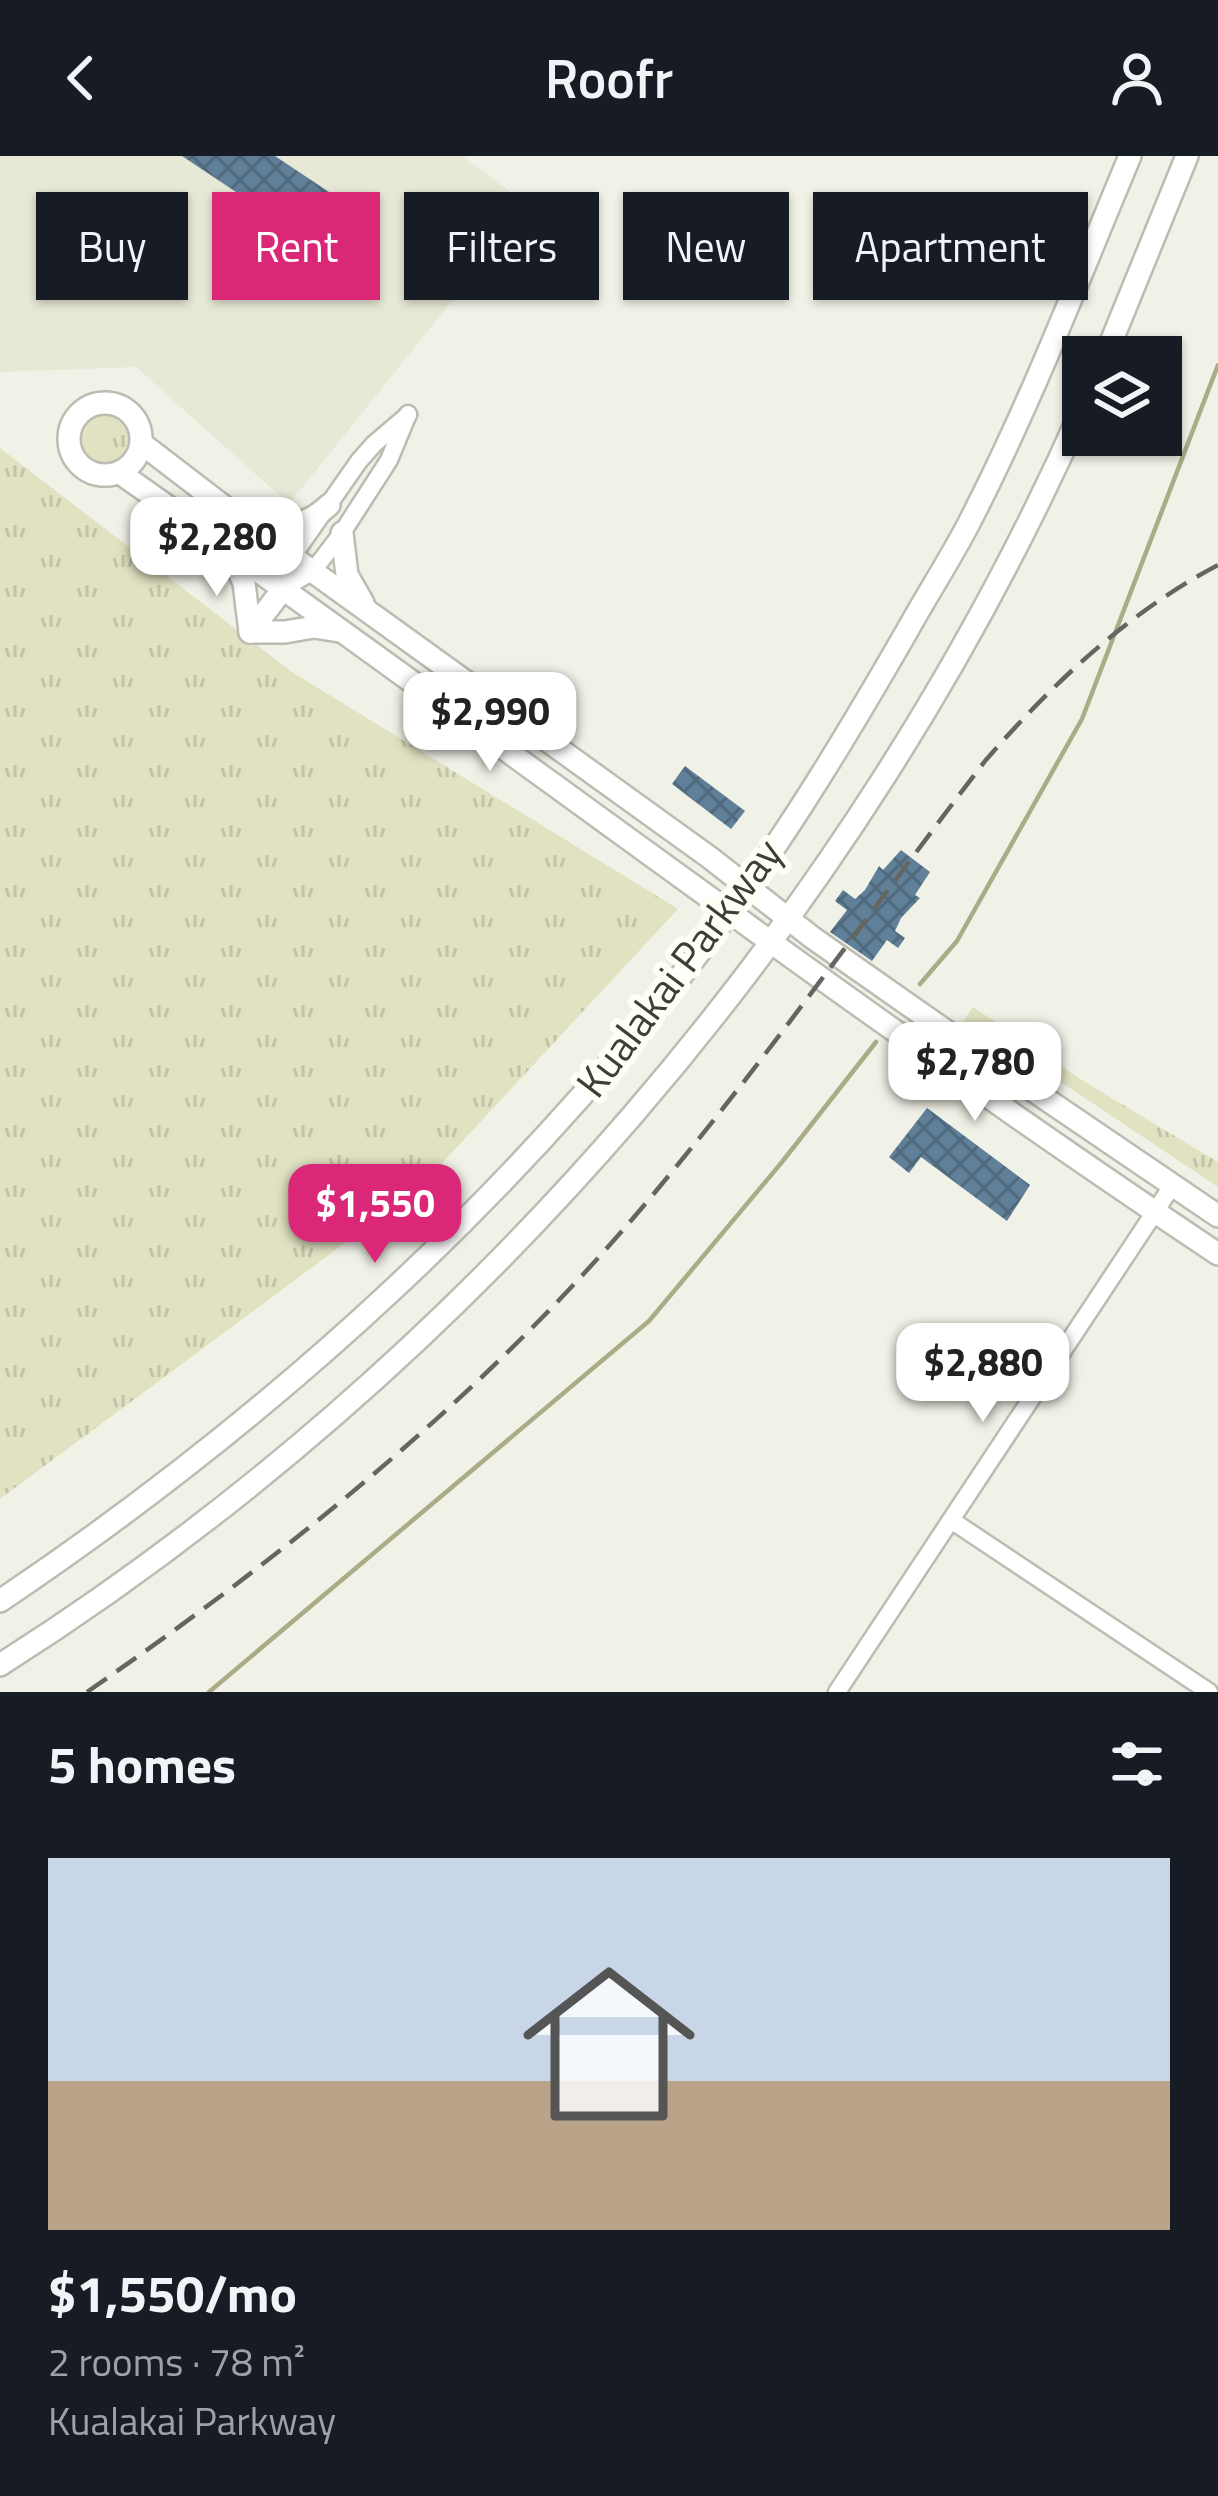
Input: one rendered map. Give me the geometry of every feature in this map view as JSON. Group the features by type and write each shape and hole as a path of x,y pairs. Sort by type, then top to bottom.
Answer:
{"main road":[{"name":"Kualakai Parkway","path":"0,1601 201,1456 325,1352 405,1278 578,1100 646,1019 747,886 859,712 967,526 1053,345 1130,156"},
{"path":"1114,336 1187,156"},
{"path":"93,405 116,405 135,419 141,443 138,455 120,473 97,475 77,463 69,441 75,419 93,405"},
{"path":"141,443 916,1012 1218,1216"},
{"name":"Kualakai Parkway","path":"4,1664 142,1567 349,1402 488,1272 636,1111 727,998 862,812 918,724 1019,541 1062,451"},
{"path":"120,473 950,1072 1218,1254"},
{"path":"244,521 291,526 309,520 328,505"},
{"path":"343,533 347,575 371,613"},
{"path":"228,549 244,583 250,632"},
{"path":"250,632 283,589"},
{"path":"250,632 314,627 344,633"}],"street":[{"path":"409,414 389,460 343,533 314,571 283,589 292,556 328,505 374,443 409,414"},
{"path":"837,1692 1172,1186"},
{"path":"951,1520 1209,1692"}],"shaded area":[{"path":"0,156 462,156 511,192 404,192 404,300 453,300 289,504 136,367 0,372"}],"green space":[{"path":"105,410 126,419 135,440 126,461 105,470 84,461 75,440 84,419"},
{"path":"0,448 292,672 678,909 419,1188 0,1499"},
{"path":"973,1007 1218,1162 1218,1187 996,1035 962,1023"}],"building":[{"path":"182,156 275,156 329,192 236,192"},
{"path":"685,766 745,811 731,829 672,784"},
{"path":"901,850 930,872 915,895 920,898 895,931 905,938 898,948 887,940 872,961 830,932 847,910 835,901 843,890 855,899 879,866 883,870"},
{"path":"927,1108 1030,1185 1007,1221 921,1157 909,1173 889,1157"}],"waterway":[{"path":"920,984 957,941 1082,719 1218,365"},
{"path":"209,1692 649,1321 876,1042"}],"railway":[{"path":"87,1692 304,1532 506,1354 676,1167 1011,732 1122,628 1218,565"}]}
